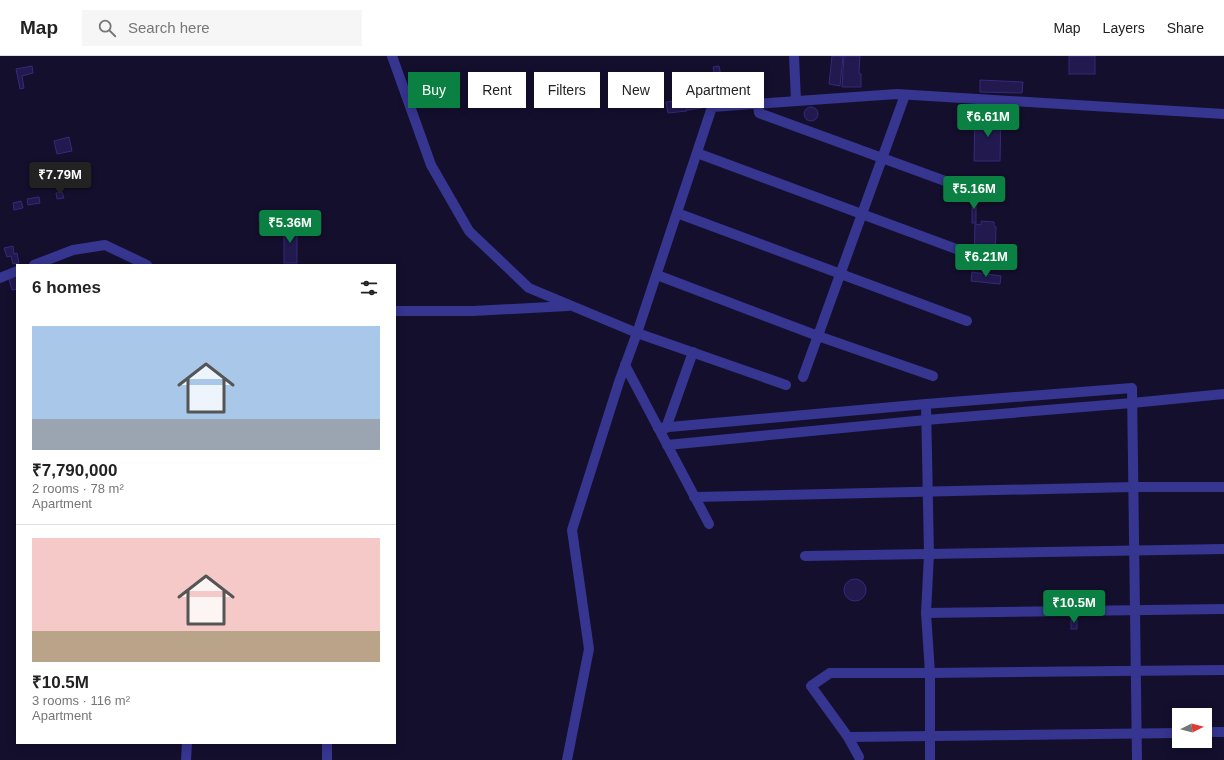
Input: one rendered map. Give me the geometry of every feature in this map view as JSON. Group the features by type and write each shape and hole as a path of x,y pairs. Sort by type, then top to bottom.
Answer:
{"street":[{"path":"392,56 431,165 469,231 529,288 638,333 786,385"},
{"path":"794,56 796,101"},
{"path":"764,104 897,94 1224,114"},
{"path":"803,377 905,95"},
{"path":"567,760 589,650 572,530 618,382 638,333 712,108"},
{"path":"758,108 759,113 967,189"},
{"path":"697,153 967,253"},
{"path":"677,213 967,321"},
{"path":"37,264 73,250 105,245 145,264"},
{"path":"0,278 16,272"},
{"path":"657,275 818,336 933,376"},
{"path":"396,311 473,311 572,306"},
{"path":"662,428 693,352"},
{"path":"625,365 662,428 667,445 709,524"},
{"path":"662,428 926,404 1132,388 1137,760"},
{"path":"667,445 926,420 1224,394"},
{"path":"926,404 929,554 926,613 930,673 930,760"},
{"path":"694,496 1133,487 1224,487"},
{"path":"805,556 1224,549"},
{"path":"926,613 1224,609"},
{"path":"859,757 848,737 811,686 830,673 1224,670"},
{"path":"1212,732 1224,732"},
{"path":"848,737 1172,733"},
{"path":"186,760 187,744"},
{"path":"327,744 327,760"}],"building":[{"path":"832,56 843,56 840,86 829,84"},
{"path":"844,56 860,56 859,73 861,74 861,87 842,87"},
{"path":"1069,56 1095,56 1095,74 1069,74"},
{"path":"32,66 33,73 22,76 24,88 20,89 16,69"},
{"path":"719,66 720,72 714,72 713,67"},
{"path":"980,80 1023,82 1022,93 980,92"},
{"path":"672,101 672,108 687,108 687,111 668,113 666,102"},
{"path":"811,107 816,109 818,114 816,119 811,121 806,119 804,114 806,109"},
{"path":"688,108 702,108 688,110"},
{"path":"975,115 1001,115 1000,161 974,161"},
{"path":"69,137 72,151 57,154 54,141"},
{"path":"62,192 64,198 57,199 56,193"},
{"path":"972,196 976,196 976,223 972,223"},
{"path":"39,197 40,203 28,205 27,199"},
{"path":"21,201 23,208 14,210 13,203"},
{"path":"259,213 267,213 267,221 259,221"},
{"path":"981,221 994,222 994,226 996,227 995,266 974,265 975,224 981,225"},
{"path":"284,225 297,225 297,263 284,263"},
{"path":"13,246 14,254 17,253 19,263 13,264 11,256 7,257 4,248"},
{"path":"972,272 1001,276 1000,284 971,281"},
{"path":"16,274 16,289 12,290 8,276"},
{"path":"855,579 863,582 866,590 863,598 855,601 847,598 844,590 847,582"},
{"path":"1071,620 1077,620 1077,629 1071,629"}]}
